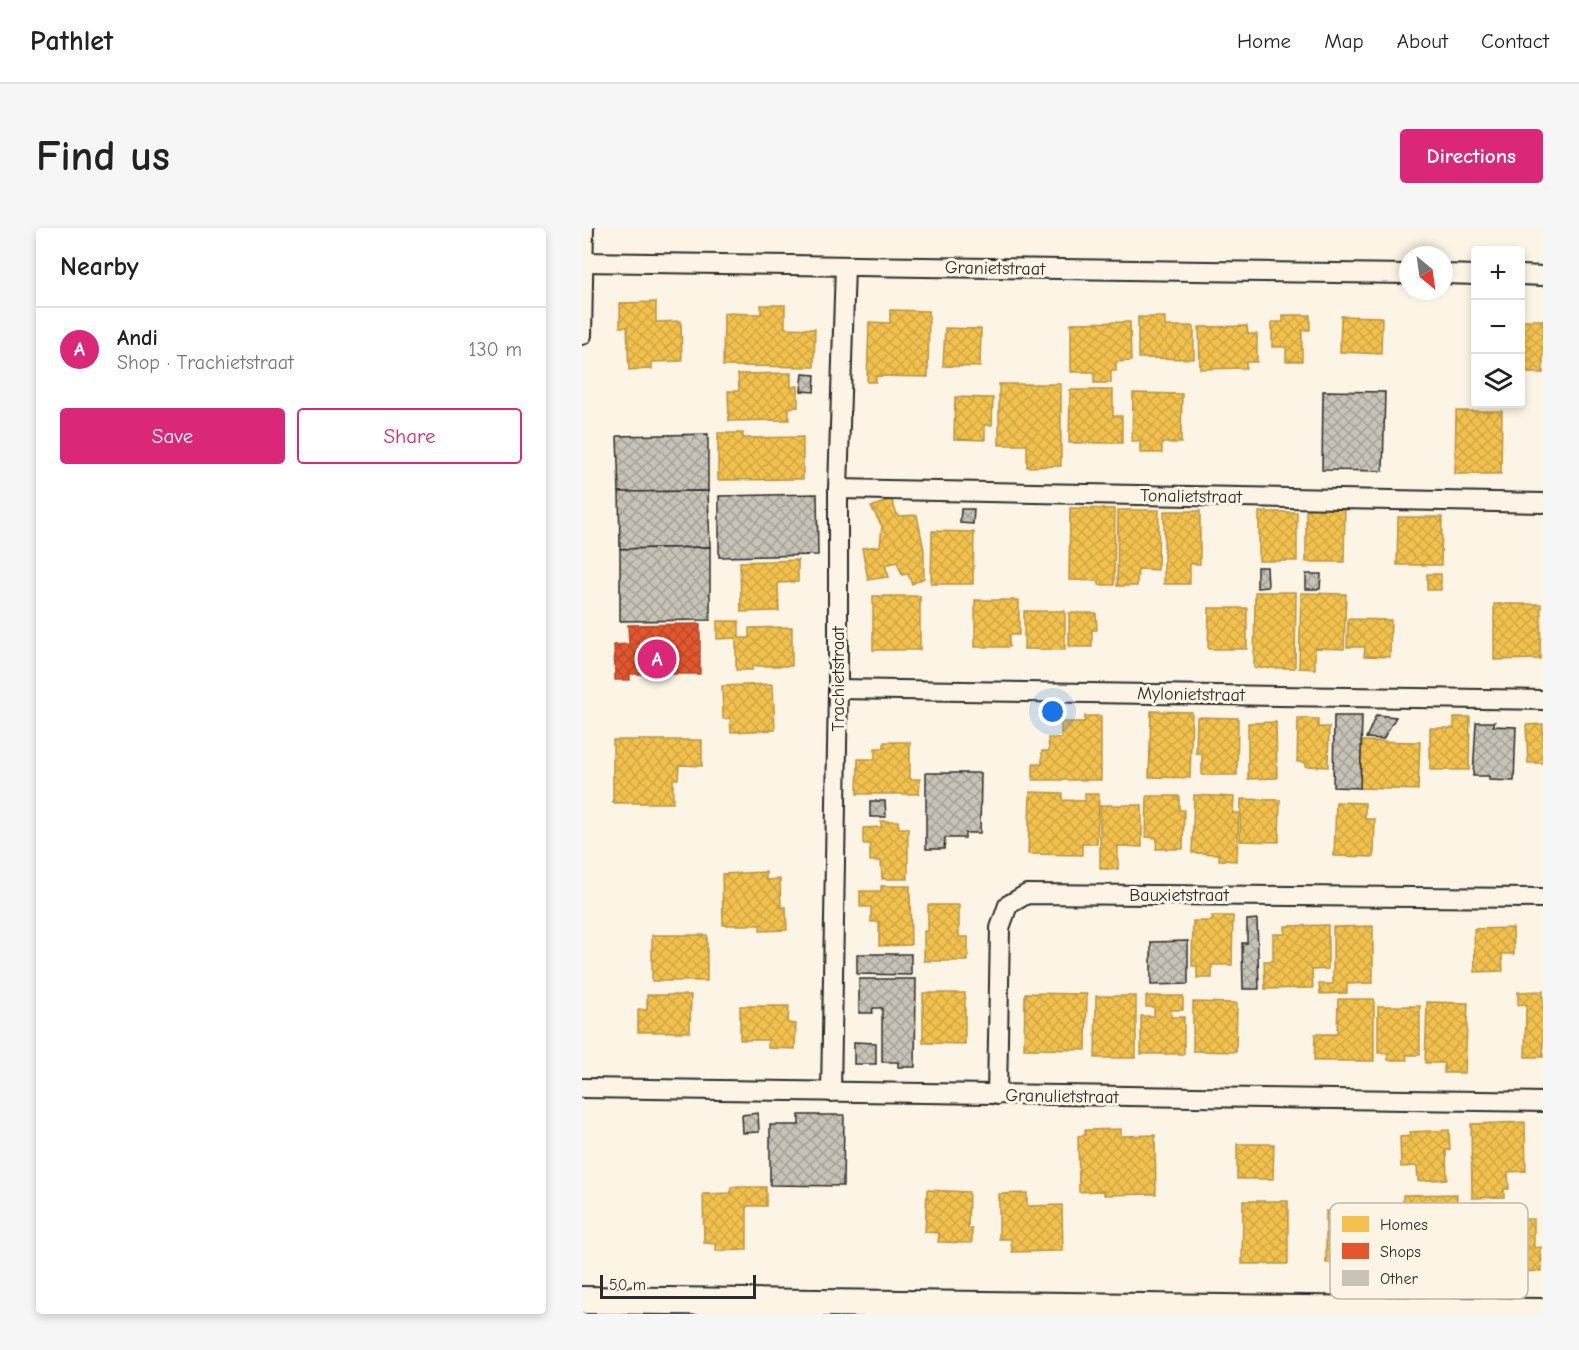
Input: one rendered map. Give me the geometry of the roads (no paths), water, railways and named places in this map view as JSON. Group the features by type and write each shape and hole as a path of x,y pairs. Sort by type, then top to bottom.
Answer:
{"street":[{"path":"582,335 584,228"},
{"name":"Granietstraat","path":"583,262 1399,274"},
{"name":"Trachietstraat","path":"831,1092 838,689 838,489 845,266"},
{"path":"1453,274 1471,275"},
{"path":"1525,275 1543,276"},
{"name":"Tonalietstraat","path":"838,489 1543,502"},
{"name":"Mylonietstraat","path":"838,689 1543,700"},
{"name":"Bauxietstraat","path":"998,1095 1000,928 1008,905 1027,894 1543,898"},
{"name":"Granulietstraat","path":"582,1088 1543,1102"},
{"path":"582,1300 1543,1312"}],"place":[{"name":"Andi","path":"657,659"}]}
